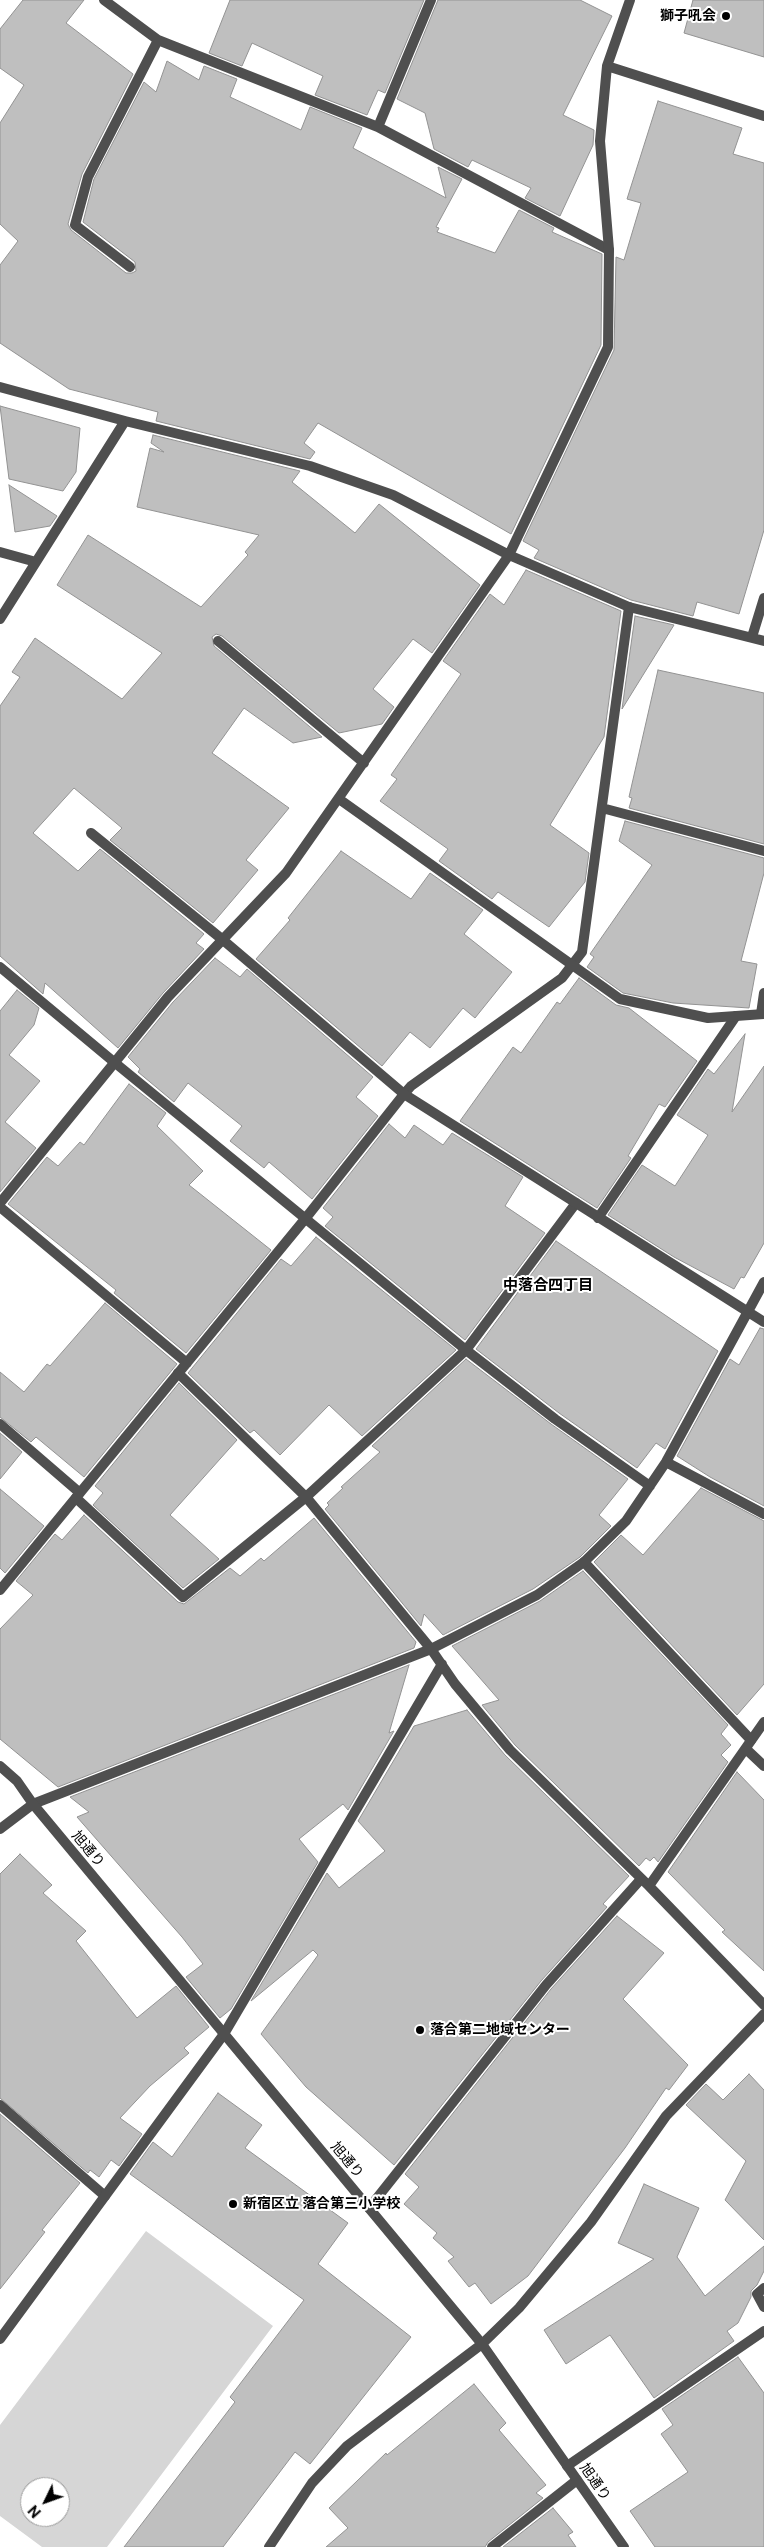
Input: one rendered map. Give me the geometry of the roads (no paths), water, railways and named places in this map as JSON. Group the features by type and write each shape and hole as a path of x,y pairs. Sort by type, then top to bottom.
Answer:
{"street":[{"path":"104,0 158,40 378,127 609,250"},
{"path":"378,127 431,0"},
{"path":"187,1363 0,1205 168,997 286,874 509,555 608,347 609,250 600,140 607,66 630,0"},
{"path":"130,267 75,225 88,177 158,40"},
{"path":"607,66 764,116"},
{"path":"0,387 125,421 310,466 393,495 509,555 629,607 764,641"},
{"path":"0,619 125,421"},
{"path":"0,552 36,562"},
{"path":"752,637 764,598"},
{"path":"0,1590 305,1220 411,1086 562,978 582,952 629,607"},
{"path":"218,641 364,763"},
{"path":"339,799 620,999 708,1018 762,1014 764,994"},
{"path":"602,808 764,851"},
{"path":"92,833 223,940 404,1094 764,1322"},
{"path":"0,967 305,1220 466,1350 555,1419 650,1486"},
{"path":"598,1218 736,1016"},
{"path":"0,1424 78,1495 183,1597 306,1497 466,1350 576,1203"},
{"path":"0,1829 33,1804 431,1649 537,1595 584,1562 626,1521 666,1462 764,1282"},
{"path":"178,1374 306,1497 431,1649 455,1684 510,1750 764,2004"},
{"path":"666,1462 764,1514"},
{"path":"584,1562 748,1744 764,1766"},
{"path":"0,2339 224,2034 442,1664"},
{"path":"369,2208 546,1985 645,1883 764,1722"},
{"name":"旭通り","path":"0,1766 17,1781 33,1804 482,2344 624,2547"},
{"path":"269,2547 312,2483 348,2446 482,2344 519,2308 591,2222 666,2116 764,2014"},
{"path":"0,2105 105,2196"},
{"path":"764,2288 757,2294 764,2307"},
{"path":"567,2466 764,2331"},
{"path":"492,2547 577,2480"}],"place":[{"name":"獅子吼会","path":"726,16"},
{"name":"落合第二地域センター","path":"420,2030"},
{"name":"新宿区立 落合第三小学校","path":"233,2204"}],"district":[{"name":"中落合四丁目","path":"548,1285"}]}
